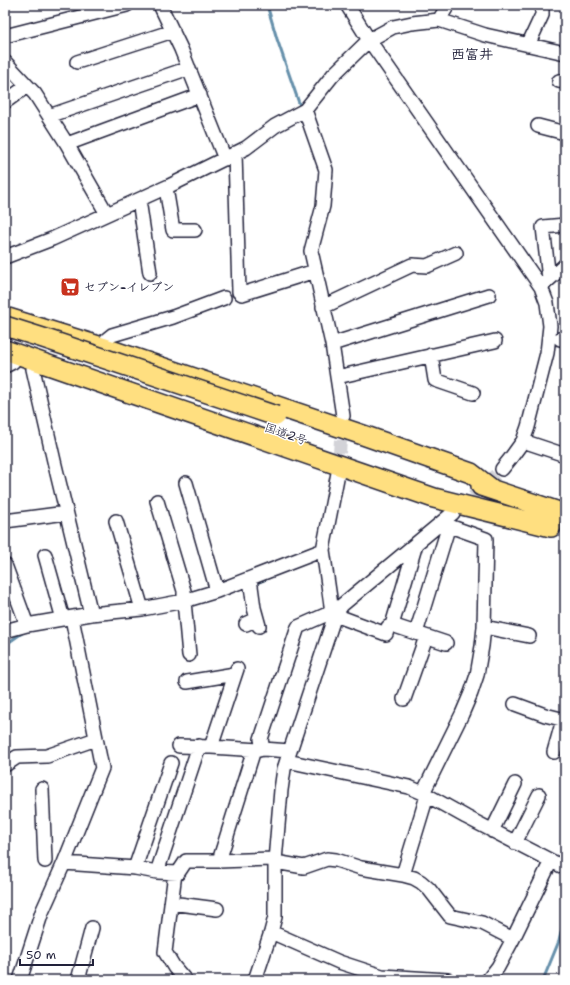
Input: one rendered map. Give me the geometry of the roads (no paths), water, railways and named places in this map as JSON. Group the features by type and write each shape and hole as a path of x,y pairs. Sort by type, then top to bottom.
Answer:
{"highway":[{"path":"5,316 363,434 464,470 471,473 493,490"},
{"name":"国道2号","path":"5,326 95,355 558,529"},
{"path":"43,363 61,334"},
{"path":"8,353 43,363 434,498 558,529"},
{"name":"国道2号","path":"8,353 114,375 493,490 565,514"}],"street":[{"path":"5,36 127,5"},
{"path":"160,5 227,154 239,292 242,294 312,272"},
{"path":"347,5 369,40 545,283"},
{"path":"439,20 448,5"},
{"path":"528,45 542,15 542,5"},
{"path":"5,257 52,239 166,188 227,154 246,148 275,126 305,110 333,75 369,40 393,27 439,20 485,35 565,53"},
{"path":"77,62 173,31"},
{"path":"5,62 35,94 67,144 107,214"},
{"path":"49,116 189,68"},
{"path":"5,102 27,86"},
{"path":"67,144 200,95"},
{"path":"305,110 326,170 323,206 311,251 312,272 323,307 332,344 343,416"},
{"path":"538,126 565,132"},
{"path":"166,188 173,230 195,230"},
{"path":"139,200 150,273"},
{"path":"502,469 522,441 528,427 547,353 550,326 545,283 543,227 565,225"},
{"path":"323,307 412,265 427,266 456,253"},
{"path":"545,283 565,266"},
{"path":"332,344 489,295"},
{"path":"102,347 107,339 112,335 172,317 224,298"},
{"path":"337,377 495,341"},
{"path":"431,356 435,380 473,393"},
{"path":"43,363 33,369 91,614"},
{"path":"522,441 565,455"},
{"path":"254,980 275,917 275,861 284,770 333,614 323,550 338,473"},
{"path":"186,483 217,591"},
{"path":"157,501 184,591 189,655"},
{"path":"5,521 66,513"},
{"path":"218,861 259,750 261,739 298,627 333,614 416,544 448,520"},
{"path":"403,875 425,794 471,693 482,646 484,627 486,539 448,520"},
{"path":"404,699 421,635 448,520"},
{"path":"116,521 142,609"},
{"path":"416,544 392,626 446,643"},
{"path":"5,631 27,625 70,621 91,614 184,605 217,591 250,583 323,550"},
{"path":"20,980 42,912 64,863 102,768 70,621 45,555"},
{"path":"5,565 27,625"},
{"path":"250,583 254,623"},
{"path":"333,614 386,634 388,627"},
{"path":"484,627 529,636"},
{"path":"157,872 205,746 236,671 187,682"},
{"path":"515,704 564,720 554,752"},
{"path":"5,765 17,757 47,756 96,739"},
{"path":"179,746 205,746 259,750 409,787 565,868"},
{"path":"135,868 171,763"},
{"path":"492,831 515,784"},
{"path":"42,789 45,861"},
{"path":"515,843 539,795"},
{"path":"64,863 135,868 157,872 178,873 186,860 218,861 271,859 281,863 304,867 327,859 336,860 361,868 414,878 429,889 450,916 482,923 513,939"},
{"path":"488,980 498,967 513,939 551,861"},
{"path":"175,873 165,952 174,967 185,980"},
{"path":"171,903 217,909"},
{"path":"78,980 92,928"},
{"path":"271,932 339,962 380,978 448,980"}],"waterway":[{"path":"267,5 300,106"},
{"path":"254,584 266,579"},
{"path":"5,645 25,631"},
{"path":"543,980 559,941 565,918"}],"tunnel":[{"path":"338,472 342,421"},
{"path":"458,509 502,469"}],"place":[{"name":"セブン-イレブン","path":"70,287"}],"district":[{"name":"西富井","path":"472,54"}]}
